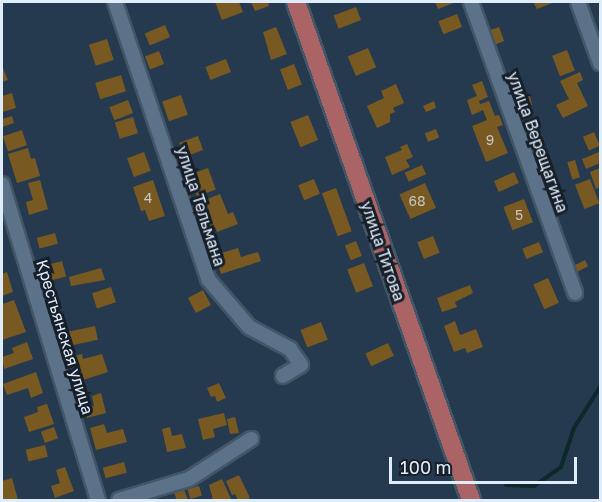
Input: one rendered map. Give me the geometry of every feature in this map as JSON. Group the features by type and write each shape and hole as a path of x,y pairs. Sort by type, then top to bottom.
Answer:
{"main road":[{"name":"улица Титова","path":"296,2 471,501"}],"street":[{"name":"улица Тельмана","path":"115,2 208,279 249,327 290,349 301,365 283,376"},
{"name":"улица Верещагина","path":"471,2 575,293"},
{"path":"578,2 600,63"},
{"name":"Крестьянская улица","path":"2,184 98,501"},
{"path":"119,501 189,479 251,438"}],"building":[{"path":"215,2 239,2 243,12 222,20"},
{"path":"251,2 268,2 269,6 255,11"},
{"path":"435,2 456,2 438,9"},
{"path":"533,2 551,2 552,3 537,9"},
{"path":"356,7 361,20 339,29 334,16"},
{"path":"457,14 462,27 443,34 438,21"},
{"path":"165,25 170,37 150,46 145,34"},
{"path":"276,27 287,54 271,60 263,32"},
{"path":"499,27 504,41 496,44 491,30"},
{"path":"107,39 114,60 96,66 89,45"},
{"path":"368,48 376,67 356,76 348,57"},
{"path":"567,50 575,71 560,76 552,56"},
{"path":"159,51 164,64 150,69 145,56"},
{"path":"226,59 231,72 210,80 205,67"},
{"path":"294,64 302,85 288,90 280,69"},
{"path":"2,66 8,80 2,82"},
{"path":"580,72 583,80 577,83 588,106 563,118 556,105 569,99 560,81"},
{"path":"121,75 126,91 100,99 95,83"},
{"path":"482,81 488,97 479,101 480,104 489,101 495,116 499,115 503,125 497,127 508,153 486,162 472,126 487,120 483,110 472,115 467,100 477,96 472,85"},
{"path":"396,84 404,103 393,108 395,112 390,114 390,122 377,128 367,106 384,98 381,91"},
{"path":"12,93 16,108 2,112 2,96"},
{"path":"181,95 188,115 169,121 162,102"},
{"path":"530,96 532,105 517,108 515,99"},
{"path":"128,100 133,113 114,120 109,107"},
{"path":"434,101 436,108 426,112 423,106"},
{"path":"308,115 318,140 300,147 290,122"},
{"path":"12,116 14,123 2,127 2,119"},
{"path":"133,117 138,133 120,139 115,123"},
{"path":"436,129 439,137 428,142 425,133"},
{"path":"22,130 27,145 8,151 3,136"},
{"path":"594,132 600,146 589,150 583,137"},
{"path":"542,134 545,143 530,148 527,139"},
{"path":"198,136 203,150 184,157 179,143"},
{"path":"407,144 413,157 406,160 410,167 392,175 385,157 402,150 400,147"},
{"path":"28,148 31,159 35,158 40,176 17,183 8,154"},
{"path":"144,152 151,171 134,177 127,158"},
{"path":"599,152 600,163 586,169 582,159"},
{"path":"575,160 580,177 572,180 567,162"},
{"path":"422,165 426,174 409,182 405,173"},
{"path":"208,168 216,190 197,196 189,175"},
{"path":"600,168 600,187 596,189 590,172"},
{"path":"514,172 519,183 499,192 494,181"},
{"path":"314,179 320,194 304,200 298,185"},
{"path":"590,179 599,203 584,209 575,185"},
{"path":"40,180 48,209 29,215 26,202 33,200 28,183"},
{"path":"153,180 165,216 149,221 145,210 141,211 133,187"},
{"path":"425,183 436,208 410,219 399,194"},
{"path":"336,188 352,231 338,236 322,193"},
{"path":"220,194 228,214 233,212 238,224 217,232 215,227 205,231 195,204"},
{"path":"524,199 533,222 512,230 503,207"},
{"path":"55,233 58,244 39,249 37,238"},
{"path":"433,236 440,253 424,259 417,242"},
{"path":"356,241 362,256 351,260 345,245"},
{"path":"539,242 543,252 526,259 522,249"},
{"path":"238,248 241,257 258,252 261,261 221,274 215,255"},
{"path":"585,260 588,266 575,273 572,267"},
{"path":"62,261 66,276 49,281 45,266"},
{"path":"364,263 373,286 356,293 347,269"},
{"path":"101,268 105,280 71,286 69,277"},
{"path":"7,272 13,292 2,296 2,274"},
{"path":"548,278 559,303 544,309 533,285"},
{"path":"470,285 473,293 455,302 457,307 442,312 437,298"},
{"path":"111,287 116,302 97,308 92,293"},
{"path":"203,290 211,305 196,313 188,298"},
{"path":"14,300 26,332 2,340 2,304"},
{"path":"455,321 460,335 476,329 483,347 467,353 465,348 454,352 444,326"},
{"path":"321,322 328,340 307,348 300,330"},
{"path":"95,326 98,340 68,346 65,332"},
{"path":"27,342 33,359 4,369 2,357 14,353 12,348"},
{"path":"388,343 394,356 371,366 365,354"},
{"path":"82,354 83,359 102,354 108,372 80,381 72,357"},
{"path":"36,372 43,393 31,398 28,388 7,395 3,384"},
{"path":"219,383 226,398 217,402 215,396 211,397 207,388"},
{"path":"101,393 106,413 87,418 85,408 94,406 92,396"},
{"path":"47,404 54,424 29,432 24,417 38,412 37,407"},
{"path":"224,413 227,425 213,429 215,437 203,440 198,419"},
{"path":"235,417 239,433 230,434 227,419"},
{"path":"104,424 107,433 123,429 127,442 96,450 90,428"},
{"path":"54,427 58,438 45,443 41,432"},
{"path":"170,427 172,436 182,434 186,448 167,452 162,429"},
{"path":"45,445 48,457 28,461 26,450"},
{"path":"124,462 127,473 106,478 103,468"},
{"path":"65,467 74,491 55,498 51,486 60,483 56,470"},
{"path":"239,475 250,498 245,500 238,500 235,494 232,495 226,481"},
{"path":"12,478 18,500 2,500 2,481"},
{"path":"222,479 231,499 213,500 209,485"},
{"path":"199,486 202,496 190,499 188,490"},
{"path":"183,487 188,500 177,500 173,491"}],"waterway":[{"path":"506,485 534,486 561,467 574,428 600,387"}]}
